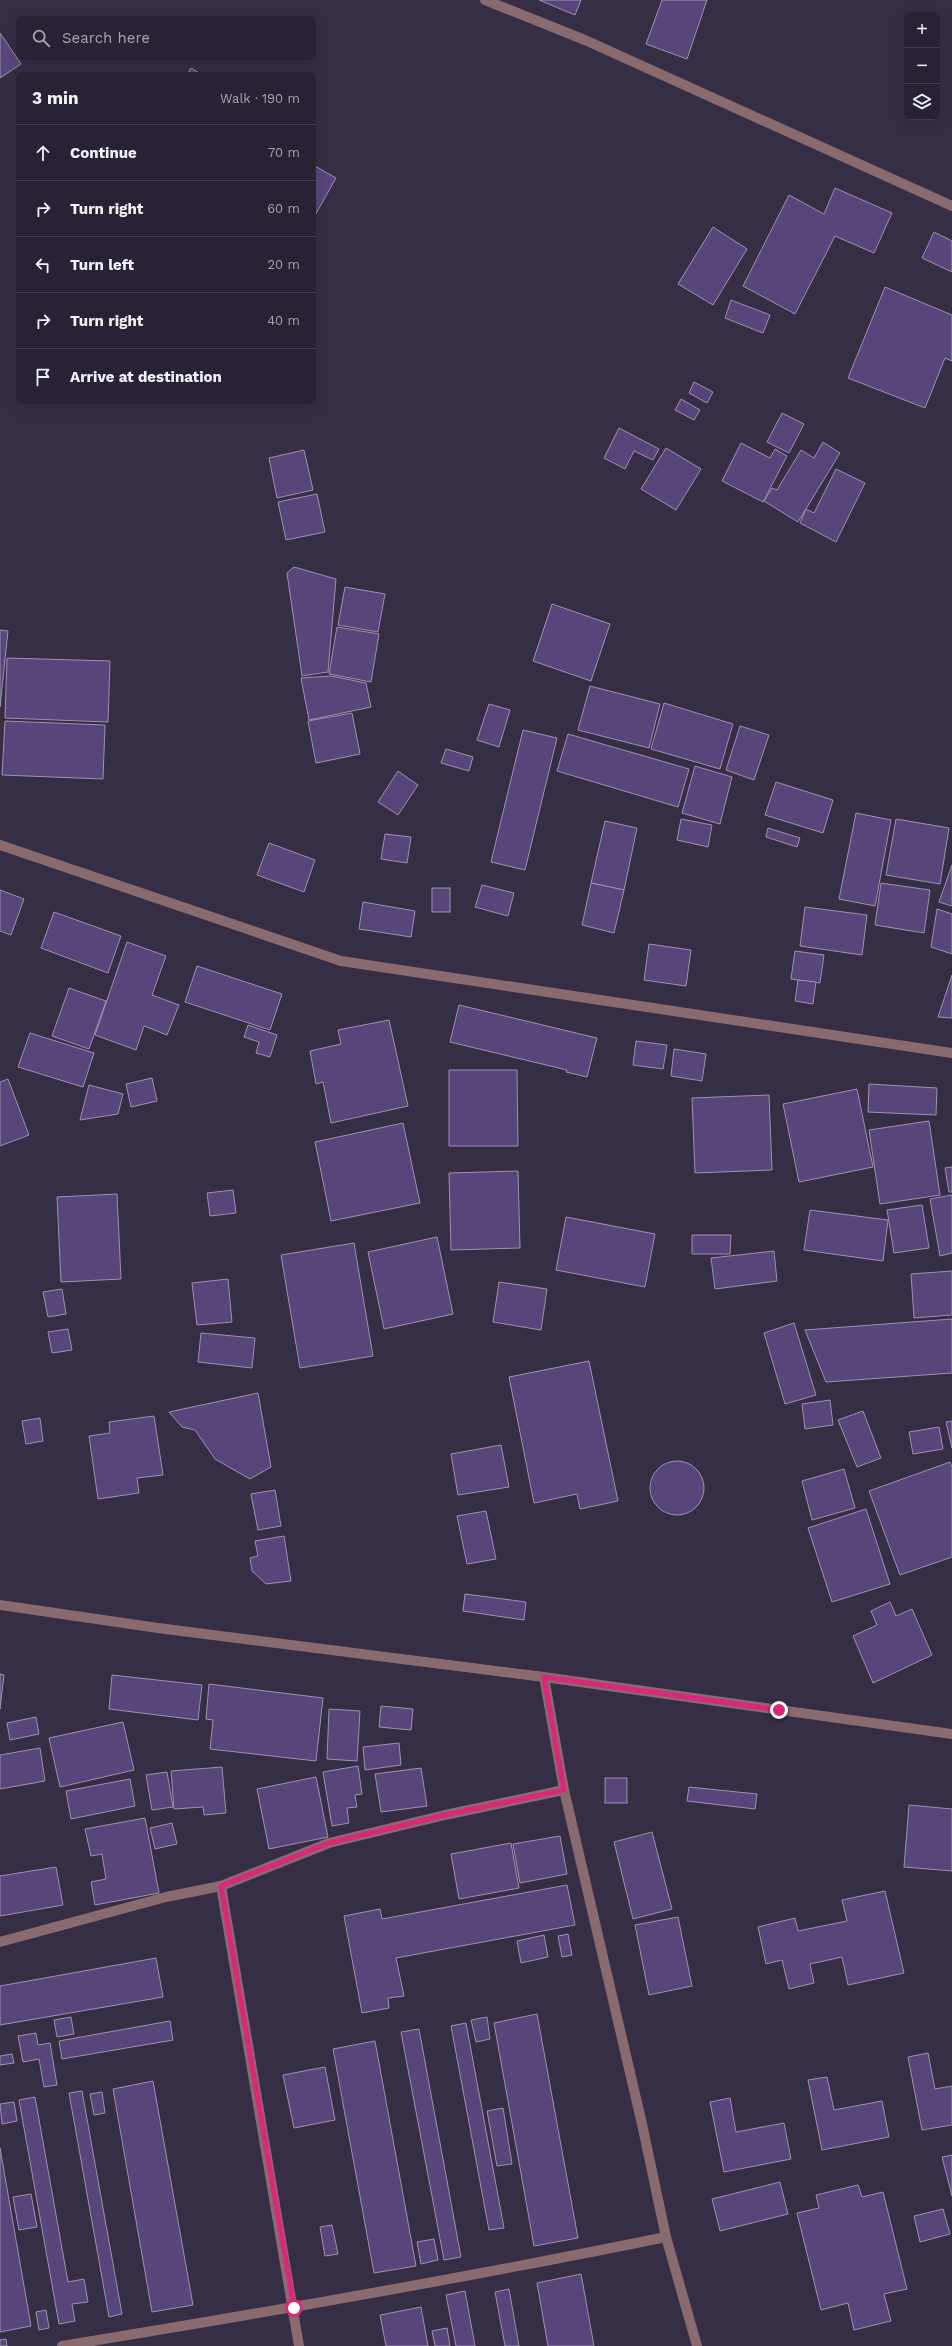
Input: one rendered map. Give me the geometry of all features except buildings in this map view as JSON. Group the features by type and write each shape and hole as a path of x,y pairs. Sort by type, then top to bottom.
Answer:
{"street":[{"path":"485,0 585,40 952,206"},
{"path":"0,845 340,961 952,1053"},
{"path":"0,1605 158,1628 544,1677 952,1734"},
{"path":"544,1677 564,1790 639,2109 666,2237 697,2346"},
{"path":"0,1942 166,1897 221,1886 329,1843 445,1815 564,1790"},
{"path":"221,1886 300,2346"},
{"path":"62,2346 294,2308 479,2275 666,2237"}],"route":[{"path":"294,2308 221,1886 329,1843 445,1815 564,1790 544,1677 779,1710"}]}
